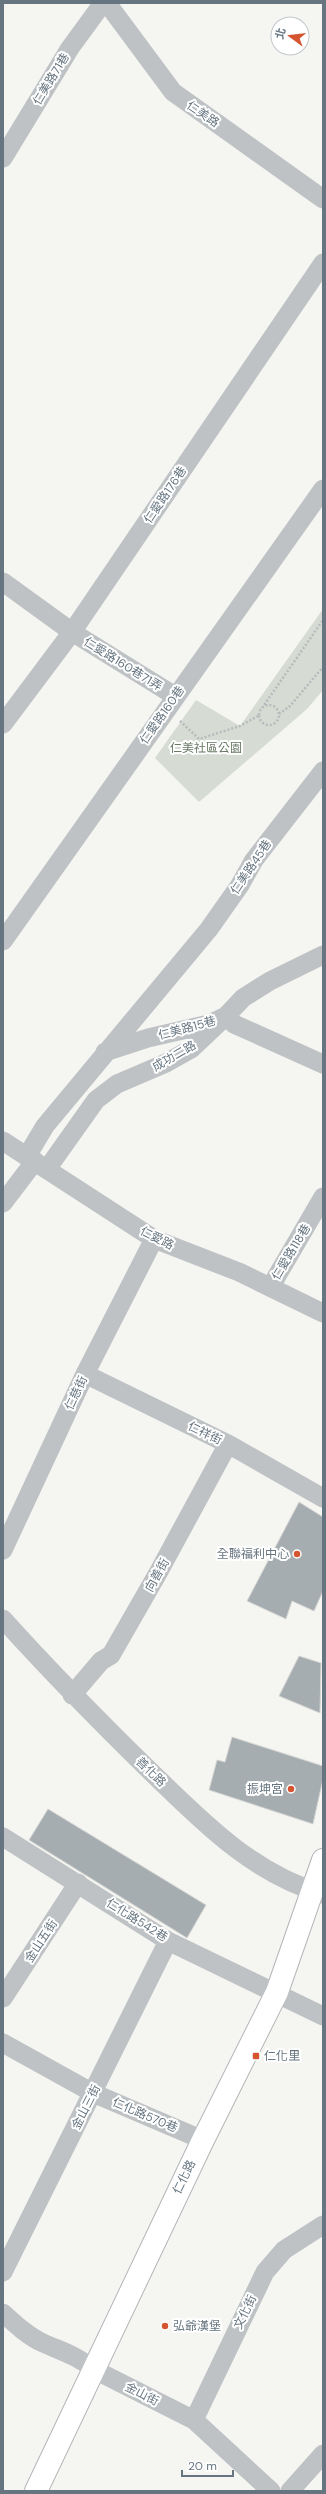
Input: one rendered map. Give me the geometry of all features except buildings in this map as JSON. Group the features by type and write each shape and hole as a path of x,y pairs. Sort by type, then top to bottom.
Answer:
{"main road":[{"name":"仁化路","path":"36,2491 203,2140 277,1992 318,1892 323,1860"}],"street":[{"name":"仁美路71巷","path":"3,158 70,48 103,3"},
{"name":"仁美路","path":"107,3 174,92 323,199"},
{"name":"仁愛路176巷","path":"3,724 72,632 323,263"},
{"name":"仁愛路160巷","path":"3,941 323,489"},
{"name":"仁愛路160巷71弄","path":"3,582 171,702"},
{"name":"仁美路45巷","path":"178,963 209,929 240,885 254,860 323,771"},
{"name":"仁美路15巷","path":"105,1052 148,1038 209,1024 226,1016 243,998 270,981 323,955"},
{"name":"成功二路","path":"36,1162 45,1126 178,963"},
{"name":"成功二路","path":"3,1202 36,1162 96,1100 117,1084 166,1063 191,1049 226,1016"},
{"path":"226,1016 234,1024 323,1064"},
{"name":"仁愛路","path":"3,1141 154,1239 271,1286 323,1313"},
{"name":"仁愛路118巷","path":"271,1286 323,1197"},
{"name":"仁慈街","path":"3,1550 84,1374 154,1239"},
{"name":"仁祥街","path":"84,1374 228,1444 323,1498"},
{"name":"向善街","path":"72,1695 101,1661 111,1655 158,1573 228,1444"},
{"name":"善化路","path":"3,1618 72,1695 230,1846 267,1871 318,1892"},
{"name":"仁化路542巷","path":"3,1837 168,1941 277,1992"},
{"name":"金山五街","path":"3,1998 78,1883"},
{"name":"金山三街","path":"3,2272 168,1941"},
{"path":"277,1992 323,2016"},
{"name":"仁化路570巷","path":"3,2043 93,2093 203,2140"},
{"name":"文化街","path":"194,2420 265,2272 284,2250 323,2225"},
{"name":"金山街","path":"3,2313 19,2328 42,2342 81,2359 93,2369 194,2420 271,2491"},
{"path":"290,2491 323,2454"}],"path":[{"path":"171,702 199,739 240,726 258,716 323,620"},
{"path":"258,716 262,723 268,725 276,723 279,714 290,706 323,667"},
{"path":"262,708 272,705 279,714"}],"green space":[{"name":"仁美社區公園","path":"323,609 323,690 307,709 199,802 155,758 196,700 240,726"}],"place":[{"name":"全聯福利中心","path":"297,1554"},
{"name":"振坤宮","path":"291,1789"},
{"name":"仁化里","path":"256,2056"},
{"name":"弘爺漢堡","path":"165,2326"}]}
